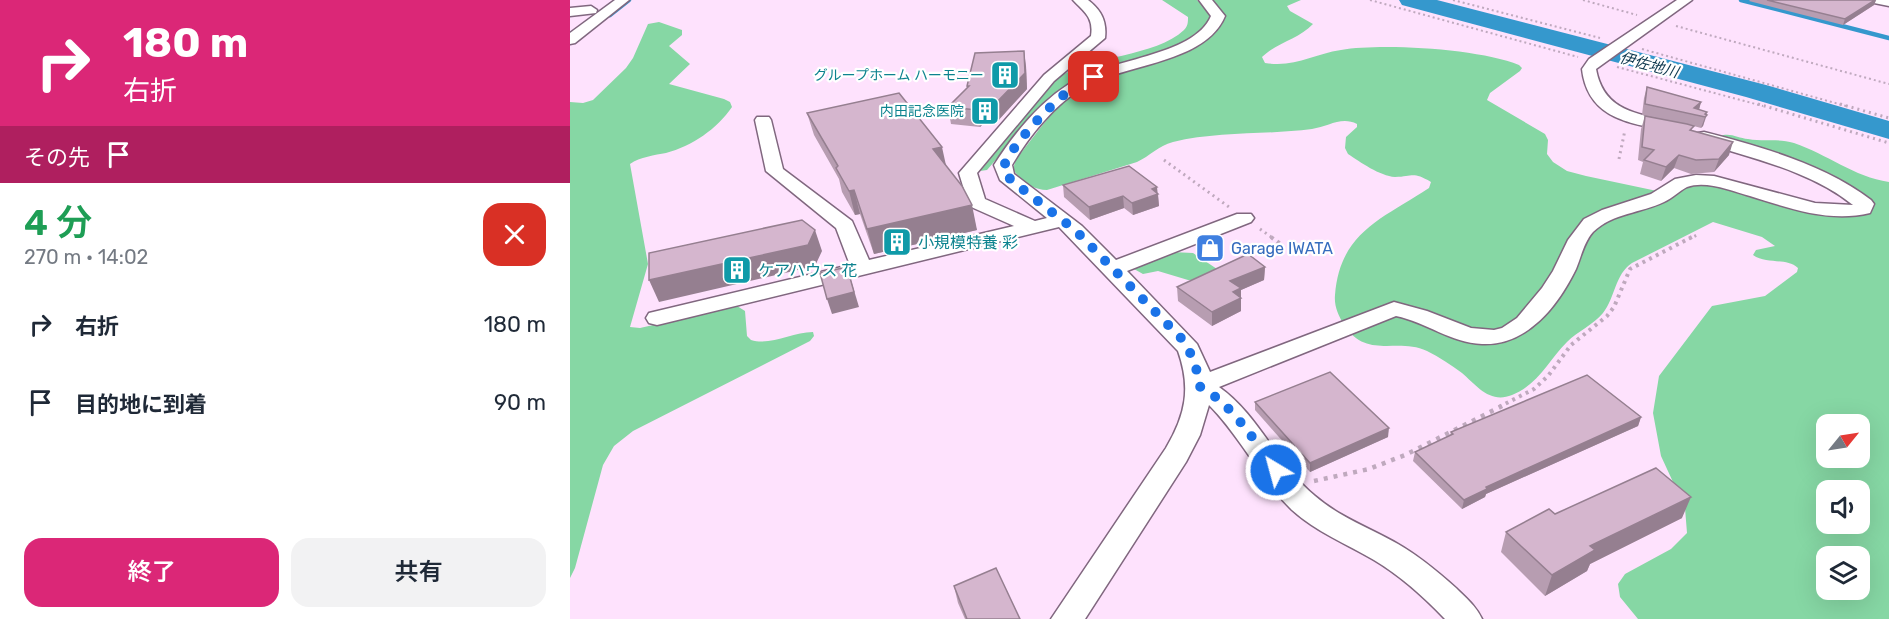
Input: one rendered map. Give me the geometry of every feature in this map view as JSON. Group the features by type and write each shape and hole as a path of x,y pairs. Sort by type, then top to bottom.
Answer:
{"street":[{"path":"570,2 578,14 606,0"},
{"path":"570,40 623,0"},
{"path":"1035,228 976,202 968,173 1049,78 1098,38 1096,15 1079,0"},
{"path":"1067,619 1176,455 1194,415 1199,386 1195,361 1181,338 1063,220 1006,176 1003,171 1006,159 1051,106 1074,87 1111,70 1174,51 1207,33 1216,24 1218,16 1204,0"},
{"path":"1199,386 1394,309 1406,310 1458,333 1492,337 1507,334 1518,328 1556,284 1565,270 1578,238 1586,228 1610,214 1661,196 1686,182 1715,182 1830,211 1863,209 1864,204 1849,192 1800,170 1672,127 1629,118 1609,108 1595,92 1589,76 1589,69 1594,61 1686,0"},
{"path":"1878,0 1889,2"},
{"path":"763,120 775,171 845,225 862,269"},
{"path":"1112,269 1244,218"},
{"path":"657,318 1063,220"},
{"path":"1199,386 1230,408 1303,502 1324,517 1396,559 1422,578 1466,619"}],"path":[{"path":"1370,0 1725,95 1889,143"},
{"path":"1453,0 1621,43 1889,118"},
{"path":"1583,0 1889,84"},
{"path":"1619,159 1622,137 1629,118"},
{"path":"1164,160 1282,245"},
{"path":"1293,491 1310,482 1369,469 1405,455 1534,388 1548,376 1571,345 1607,316 1614,307 1630,269 1699,234"}],"green space":[{"path":"1162,0 1197,0 1210,13 1209,24 1179,45 1100,70 1043,105 987,170 980,171 1015,124 1056,79 1086,65 1157,46 1184,30 1188,17"},
{"path":"1212,0 1301,0 1287,6 1290,11 1313,24 1301,34 1268,52 1262,57 1265,63 1286,64 1341,50 1406,47 1456,51 1502,59 1519,65 1522,68 1520,71 1490,93 1487,100 1545,134 1548,140 1547,154 1553,162 1567,171 1586,176 1657,191 1706,183 1816,211 1871,205 1720,136 1727,135 1794,143 1864,175 1889,182 1889,619 1638,619 1620,597 1618,584 1625,574 1671,549 1687,533 1685,508 1661,456 1653,413 1659,376 1712,306 1765,296 1797,272 1798,268 1788,263 1764,260 1753,255 1756,250 1775,246 1762,237 1713,222 1632,263 1622,273 1607,307 1599,317 1567,342 1529,385 1512,395 1497,397 1484,392 1462,373 1427,351 1416,347 1372,345 1362,342 1353,336 1340,318 1335,299 1345,256 1366,229 1429,188 1431,182 1416,176 1395,177 1383,174 1348,154 1345,148 1346,137 1357,127 1357,124 1345,121 1312,129 1207,136 1173,142 1137,162 1047,190 1032,187 1023,181 1013,169 1016,159 1046,120 1081,89 1113,73 1199,44 1219,29 1225,16"},
{"path":"659,22 682,30 682,35 669,46 690,64 669,84 724,99 730,102 732,107 719,122 694,141 676,150 643,158 630,164 648,264 630,327 640,328 737,306 745,311 747,336 751,340 774,340 813,332 814,336 810,341 633,431 614,446 603,465 575,568 570,578 570,102 583,103 593,100 626,68 648,24"},
{"path":"1172,252 1193,253 1235,281 1188,280 1158,271 1143,274 1134,269 1135,266"}],"building":[{"path":"1767,0 1875,0 1845,19"},
{"path":"1024,51 1025,73 992,107 981,106 977,110 948,107 969,86 967,86 975,53"},
{"path":"1647,87 1701,102 1694,108 1707,112 1705,114 1707,115 1705,117 1645,104"},
{"path":"899,93 942,147 933,149 962,186 972,205 867,229 854,190 849,191 836,168 838,166 807,113"},
{"path":"1645,116 1694,126 1690,130 1733,142 1719,159 1696,160 1679,155 1666,167 1644,160 1654,150 1642,147"},
{"path":"1129,166 1157,187 1152,189 1158,194 1132,203 1123,196 1089,207 1063,185"},
{"path":"802,220 815,230 808,245 649,280 649,253"},
{"path":"1248,254 1265,267 1230,281 1241,288 1233,292 1241,298 1212,312 1177,287"},
{"path":"847,267 854,292 827,299 820,273"},
{"path":"1330,372 1389,428 1310,463 1255,402"},
{"path":"1587,375 1641,417 1486,487 1487,489 1464,500 1415,452 1453,434 1451,432"},
{"path":"1656,468 1691,497 1590,546 1595,550 1552,575 1506,532 1549,509 1555,514"},
{"path":"996,568 1020,619 967,619 954,586"}],"waterway":[{"path":"610,15 629,0"},
{"name":"伊佐地川","path":"1410,0 1756,91 1889,130"},
{"path":"1741,0 1889,38"}],"place":[{"name":"グループホーム ハーモニー","path":"1005,75"},
{"name":"内田記念医院","path":"985,111"},
{"name":"小規模特養 彩","path":"897,242"},
{"name":"Garage IWATA","path":"1210,248"},
{"name":"ケアハウス 花","path":"737,270"}],"route":[{"path":"1094,77 1065,93 1051,106 1006,159 1003,171 1012,181 1075,230 1181,338 1195,361 1199,386 1230,408 1276,470"}]}
